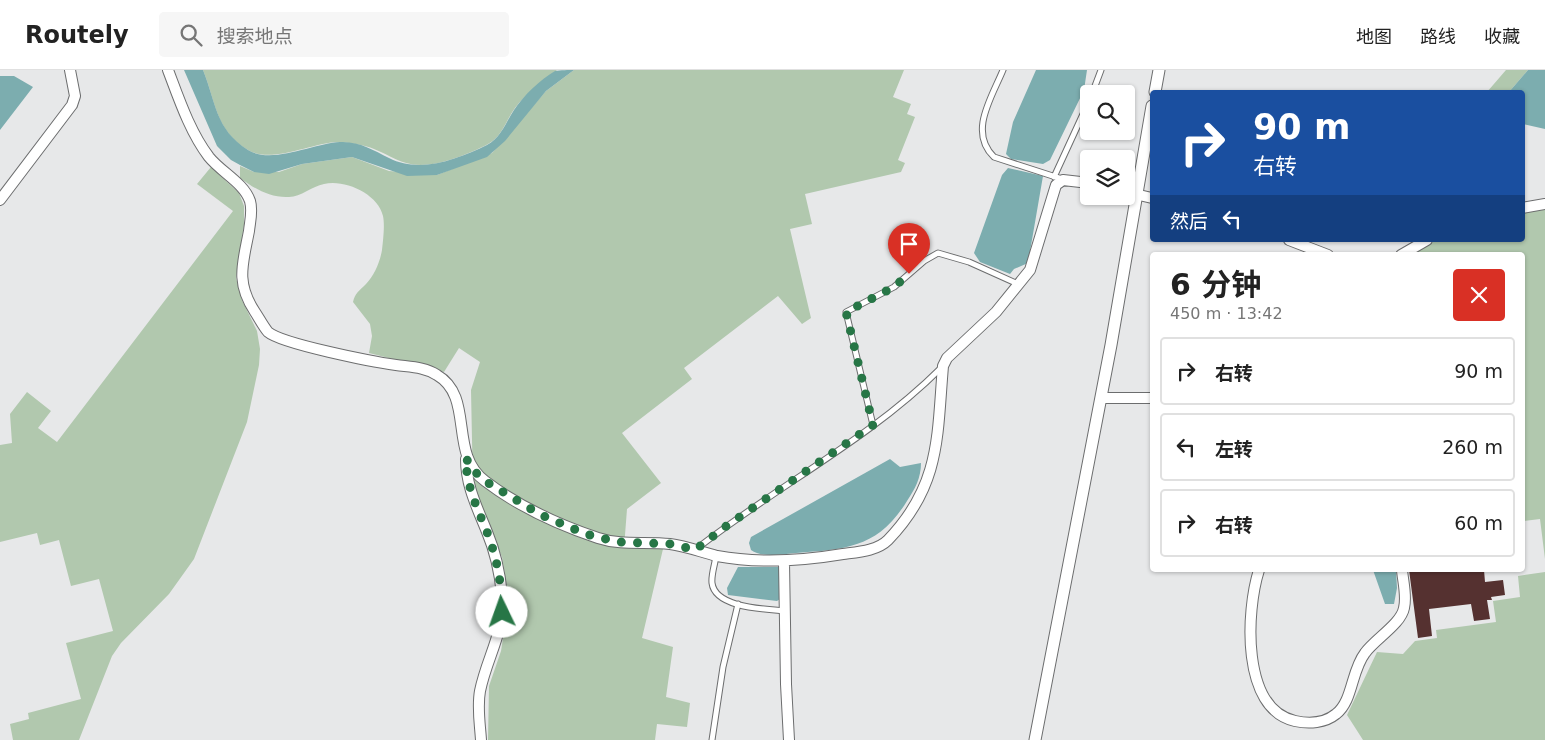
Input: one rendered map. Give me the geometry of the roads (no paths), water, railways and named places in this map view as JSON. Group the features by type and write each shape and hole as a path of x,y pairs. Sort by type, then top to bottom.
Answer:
{"street":[{"path":"0,200 72,105 75,96 70,70"},
{"path":"168,70 182,107 205,151 217,166 243,189 250,200 252,213 241,282 248,302 267,330 286,341 395,365 418,368 442,377 454,394 458,406 468,483 493,550 502,595 498,641 481,688 479,701 482,740"},
{"path":"1155,90 1159,70"},
{"path":"1135,176 1150,114"},
{"path":"466,458 472,469 485,481 541,515 600,539 618,542 672,544 716,556 784,562 870,550 887,542 926,487 935,454 943,366 952,350 996,312 1032,266 1054,188 1059,178 1080,182"},
{"path":"1135,194 1150,198"},
{"path":"1525,207 1545,204"},
{"path":"1035,740 1101,398 1129,205"},
{"path":"1294,242 1320,252"},
{"path":"1407,252 1424,242"},
{"path":"1101,398 1150,398"},
{"path":"784,562 789,740"},
{"path":"1259,572 1250,623 1250,644 1261,693 1270,708 1279,715 1294,721 1314,722 1334,716 1342,709 1363,655 1382,634 1399,621 1405,601 1402,572"}],"lane":[{"path":"1003,70 981,123 982,142 994,157 1059,178 1080,124"},
{"path":"1095,85 1101,70"},
{"path":"873,425 846,312 894,287 924,261 938,253 969,262 1018,284"},
{"path":"695,550 899,406 943,366"},
{"path":"716,556 712,582 714,590 719,597 730,603 785,612"},
{"path":"712,740 723,667 738,604"}],"water":[{"path":"184,70 203,70 223,124 237,142 258,154 281,154 330,143 347,142 366,147 401,163 426,165 464,155 492,142 500,134 514,110 538,83 555,71 574,70 546,91 505,141 487,157 437,175 407,176 352,157 302,164 269,174 254,172 231,160 217,146"},
{"path":"1036,70 1087,70 1085,85 1080,85 1080,98 1050,160 1043,164 1011,159 1006,154 1013,122"},
{"path":"1528,70 1545,70 1545,129 1525,124 1525,90 1511,90"},
{"path":"0,76 14,76 33,87 0,130"},
{"path":"1008,168 1043,176 1028,263 1014,269 1010,274 980,262 974,253 1002,175"},
{"path":"890,459 900,467 921,463 920,474 913,492 896,517 873,537 860,543 831,550 773,555 761,554 751,550 749,543 751,537"},
{"path":"738,567 779,567 781,572 780,599 777,601 728,595 727,588"},
{"path":"1374,572 1396,572 1397,588 1394,604 1385,604"}]}
